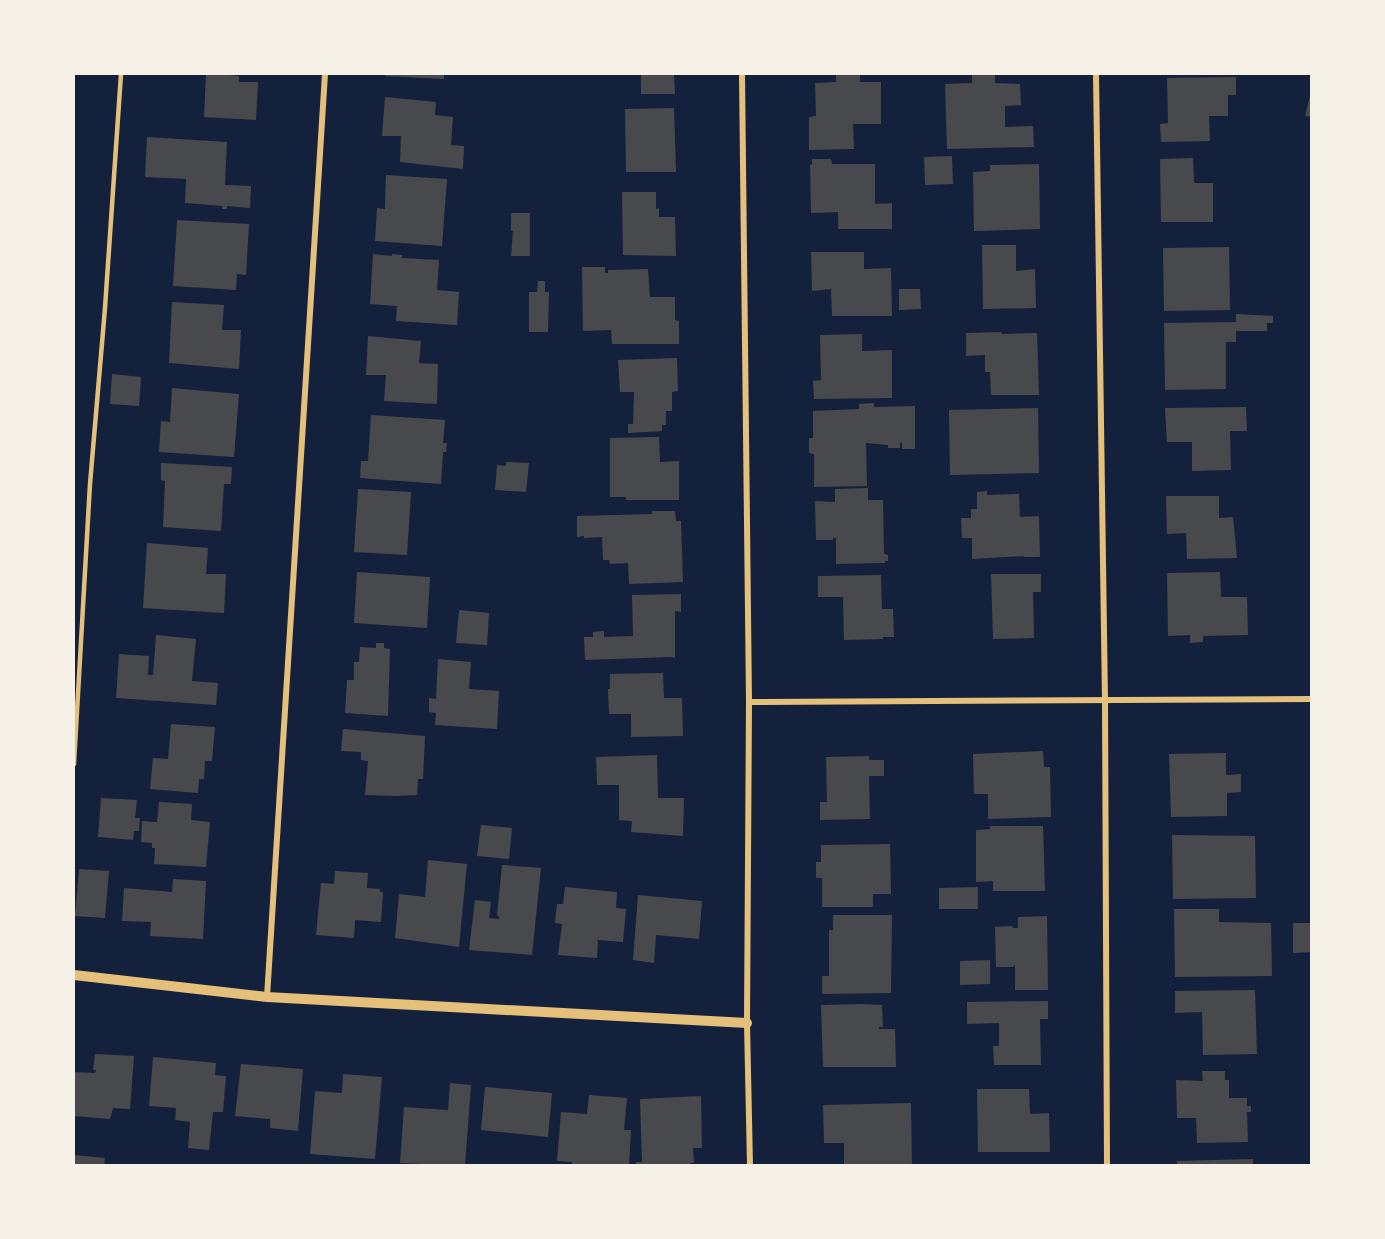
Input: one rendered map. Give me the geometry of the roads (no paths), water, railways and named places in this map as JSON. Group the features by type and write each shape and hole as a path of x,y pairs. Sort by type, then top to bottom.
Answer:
{"street":[{"path":"267,997 326,74"},
{"path":"742,74 749,702 747,1023 750,1166"},
{"path":"1096,74 1105,701 1107,1166"},
{"path":"749,702 1311,699"},
{"path":"74,975 267,997 747,1023"}],"lane":[{"path":"74,764 90,484 121,74"}]}
